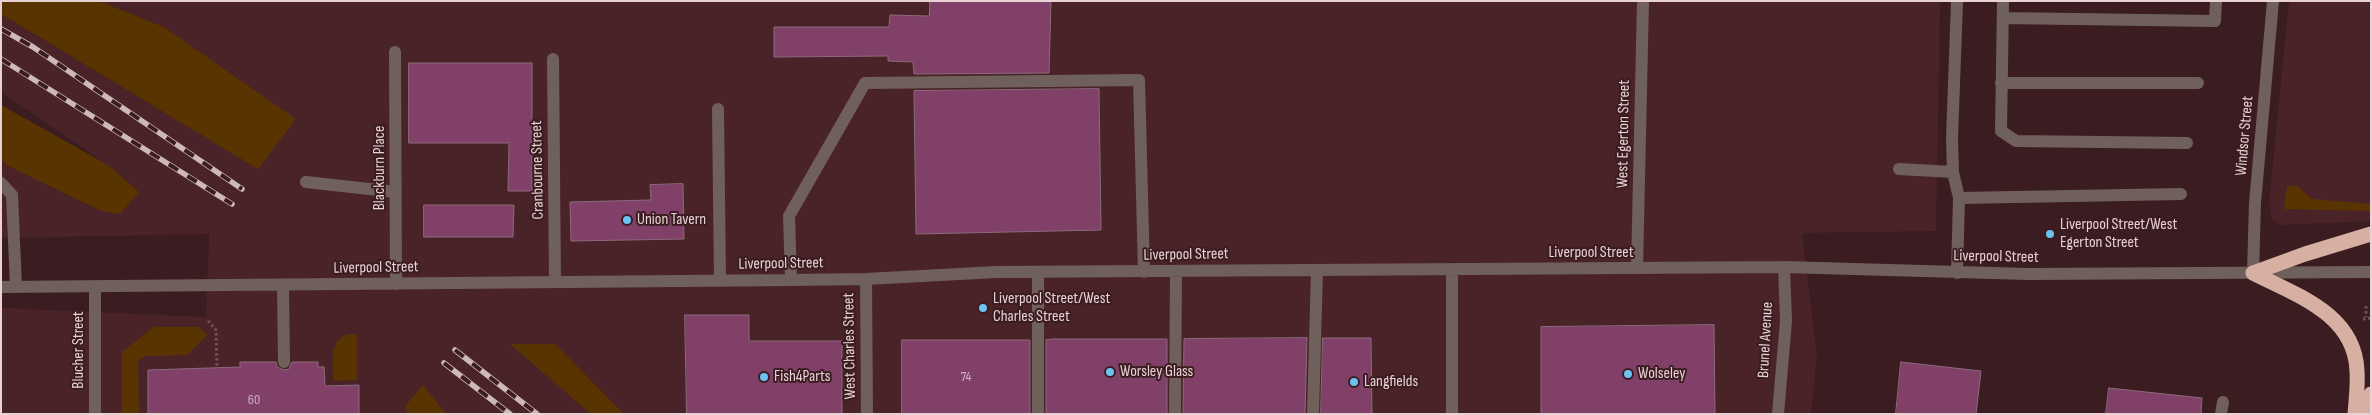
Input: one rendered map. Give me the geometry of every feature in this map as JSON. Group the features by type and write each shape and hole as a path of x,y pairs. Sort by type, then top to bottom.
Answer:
{"highway":[{"path":"2253,273 2305,254 2371,234"},
{"path":"2253,273 2324,310 2343,332 2349,341 2357,370 2355,414"},
{"path":"2364,414 2371,394"}],"street":[{"name":"West Egerton Street","path":"1637,268 1643,1"},
{"path":"1957,1 1952,139 1953,172 1959,198 1957,273"},
{"path":"2003,1 2000,83 2001,131 2016,141 2187,143"},
{"path":"2003,18 2215,21 2216,1"},
{"name":"Windsor Street","path":"2253,273 2255,202 2273,1"},
{"name":"Blackburn Place","path":"395,52 396,284"},
{"name":"Cranbourne Street","path":"553,59 555,281"},
{"path":"791,280 789,216 864,83 1139,80 1144,272"},
{"path":"2000,83 2198,83"},
{"path":"718,109 720,280"},
{"path":"1899,169 1953,172"},
{"path":"306,182 396,192"},
{"path":"1,183 12,195 16,287"},
{"path":"1959,198 2181,194"},
{"name":"Liverpool Street","path":"1,287 866,279 996,272 1784,267 1957,273 2371,272"},
{"name":"Brunel Avenue","path":"1778,414 1786,321 1784,267"},
{"path":"1313,414 1317,270"},
{"path":"1452,270 1452,414"},
{"path":"1175,414 1176,271"},
{"path":"1038,272 1038,414"},
{"name":"West Charles Street","path":"866,279 867,414"},
{"path":"283,285 284,362"},
{"name":"Blucher Street","path":"95,287 95,414"}],"path":[{"path":"2366,306 2366,317"},
{"path":"208,321 216,330 217,367"}],"shaded area":[{"path":"1,1 99,1 164,27 296,119 258,169 1,14"},
{"path":"99,1 1940,1 1936,231 1802,233 1817,356 1811,414 1,414 1,308 206,317 209,234 1,238 1,158 6,165 99,210 139,192 108,165 1,92 1,14 258,169 296,119 164,27"},
{"path":"2289,1 2371,1 2371,221 2281,225 2272,219 2269,204"},
{"path":"1,105 108,165 139,192 120,214 99,210 6,165 1,158"},
{"path":"2287,186 2297,186 2312,199 2371,204 2371,211 2284,209"},
{"path":"154,327 199,327 207,335 187,355 146,356 138,361 139,414 122,414 122,352"},
{"path":"348,334 357,334 357,380 334,381 333,353 337,342"},
{"path":"510,344 555,344 624,414 591,414"},
{"path":"423,385 446,414 407,414 406,405"}],"building":[{"path":"930,1 1051,1 1049,73 914,74 913,62 888,61 888,56 774,57 774,27 889,27 890,15 929,16"},
{"path":"409,63 532,63 532,191 508,191 509,143 409,143"},
{"path":"1099,89 1101,230 916,234 914,91"},
{"name":"Union Tavern","path":"683,184 684,239 571,241 570,202 651,200 650,185"},
{"path":"424,205 514,205 513,237 424,237"},
{"name":"Fish4Parts","path":"685,315 749,315 749,341 842,341 842,414 687,414"},
{"name":"Wolseley","path":"1714,325 1715,414 1541,414 1541,327"},
{"path":"1307,338 1305,414 1183,414 1184,339"},
{"name":"Langfields","path":"1323,338 1371,338 1372,414 1321,414"},
{"name":"Worsley Glass","path":"1167,339 1167,414 1046,414 1046,340"},
{"path":"902,340 1030,340 1030,414 902,414"},
{"path":"240,362 276,362 277,367 284,370 289,369 292,362 318,362 318,367 324,367 325,386 359,385 359,414 148,414 148,370 240,367"},
{"path":"1901,362 1981,371 1976,414 1896,414"},
{"path":"2109,388 2202,398 2201,414 2106,414"}],"railway":[{"path":"1,29 33,47 242,189"},
{"path":"1,59 232,204"},
{"path":"455,350 537,414"},
{"path":"444,363 510,414"}],"place":[{"name":"Union Tavern","path":"627,220"},
{"name":"Liverpool Street/West Egerton Street","path":"2050,234"},
{"name":"Liverpool Street/West Charles Street","path":"983,308"},
{"name":"Worsley Glass","path":"1110,372"},
{"name":"Wolseley","path":"1628,374"},
{"name":"Fish4Parts","path":"764,377"},
{"name":"Langfields","path":"1354,382"}]}
